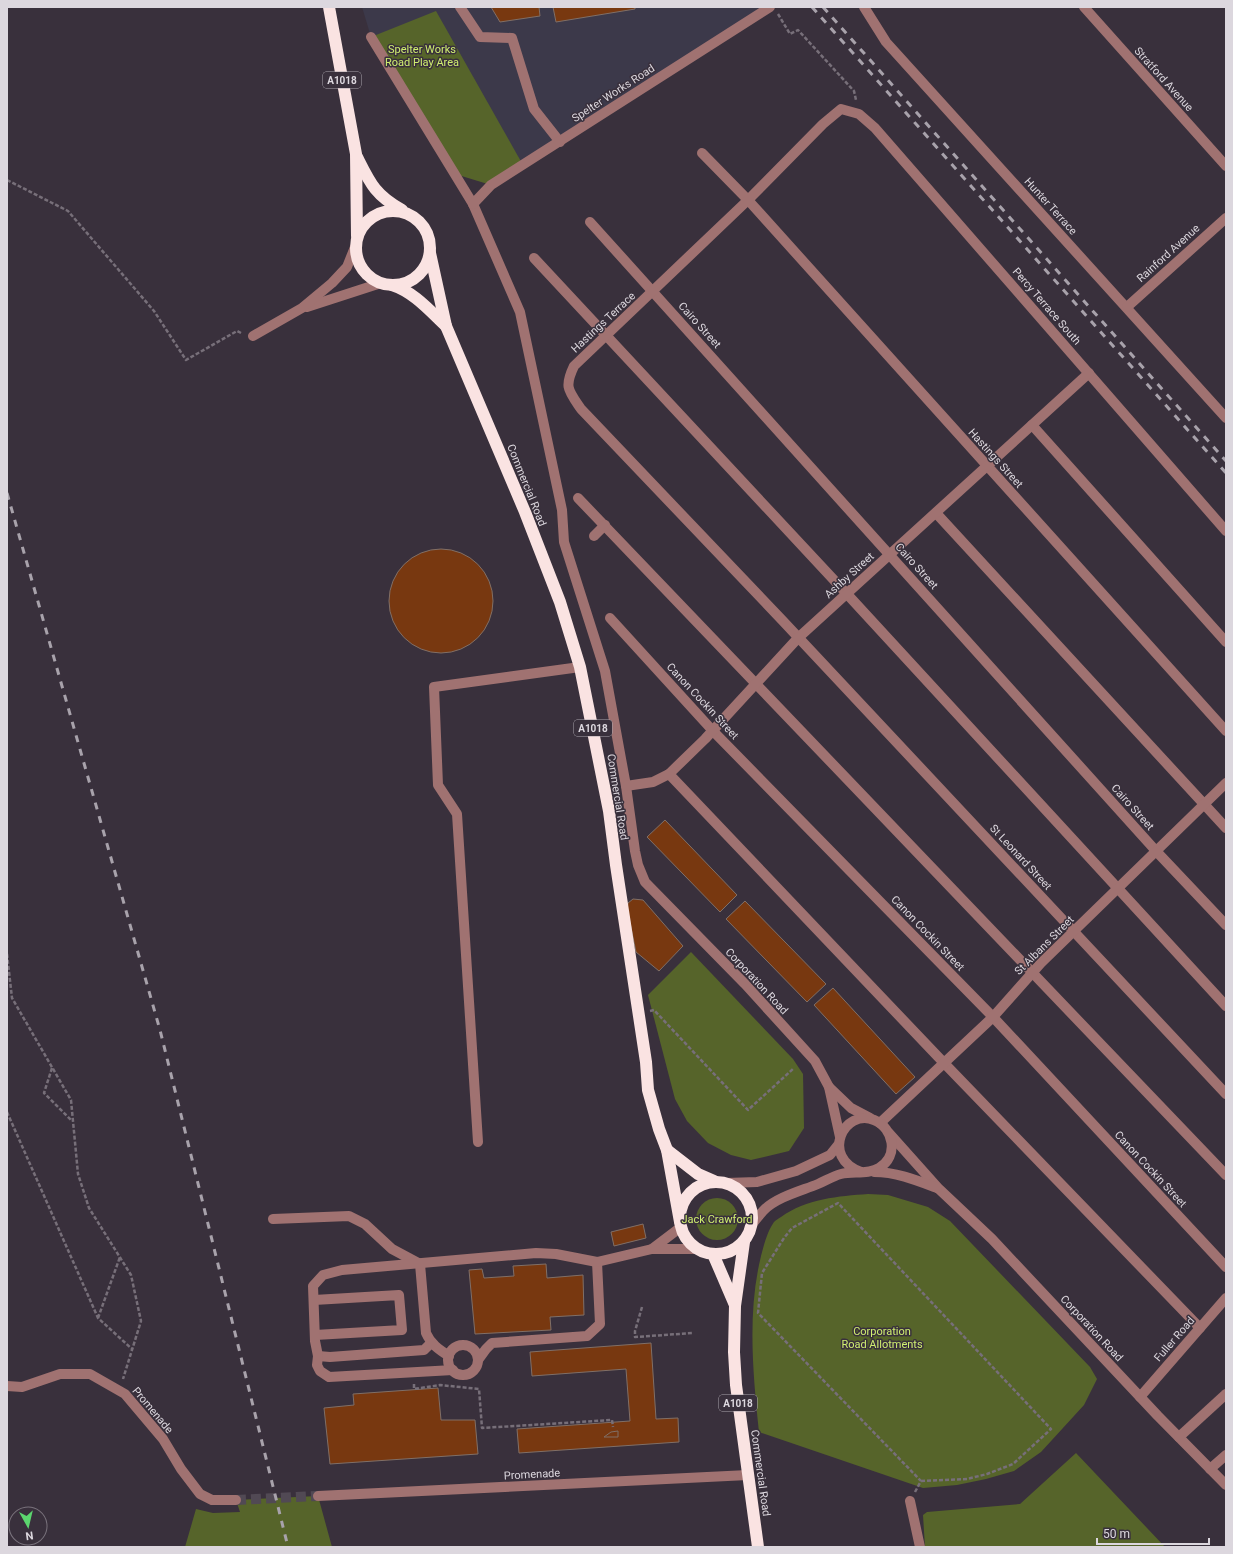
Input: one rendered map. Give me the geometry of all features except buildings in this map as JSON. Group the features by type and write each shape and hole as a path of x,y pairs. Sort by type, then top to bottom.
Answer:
{"highway":[{"name":"A1018","path":"329,7 356,154 356,242"},
{"name":"A1018","path":"356,154 368,179 379,194 387,202 413,216"},
{"path":"386,211 400,211 413,216 419,221 427,232 430,240 430,254 419,274 408,282 400,284 385,284 370,277 364,271 356,255 356,242 361,227 370,218 386,211"},
{"name":"Commercial Road","path":"430,254 446,326 525,512 560,602 580,667 609,811 646,1062 648,1090 659,1129 667,1150 681,1225"},
{"name":"Commercial Road","path":"385,284 399,288 414,296 446,326"},
{"path":"667,1150 698,1174 736,1187 746,1196 753,1212 752,1224 744,1242 735,1250 724,1254 713,1254 697,1249 688,1241 681,1225 681,1209 687,1197 697,1187 720,1182"},
{"name":"Commercial Road","path":"744,1242 736,1306 734,1352 735,1372 758,1547"},
{"name":"Commercial Road","path":"713,1254 736,1306"}],"street":[{"path":"460,7 480,38 512,38 534,109 560,142"},
{"name":"Hunter Terrace","path":"864,7 886,42 1226,418"},
{"name":"Stratford Avenue","path":"1084,7 1226,166"},
{"name":"Spelter Works Road","path":"473,204 491,185 773,9"},
{"name":"Commercial Road","path":"371,37 473,204 520,312 562,510 564,542 605,671 626,786 638,865 645,882 659,897"},
{"name":"Percy Terrace South","path":"841,109 859,114 875,128 1226,531"},
{"name":"Hastings Terrace","path":"798,638 581,409 569,392 568,379 574,366 748,200 823,124 841,109"},
{"name":"Hastings Street","path":"702,153 748,200 1226,731"},
{"name":"Rainford Avenue","path":"1127,307 1226,218"},
{"name":"Cairo Street","path":"590,222 654,291 1156,851 1226,925"},
{"path":"253,336 302,308 332,283 347,267 356,242"},
{"path":"534,258 847,594 1226,1006"},
{"path":"302,308 385,284"},
{"name":"Ashby Street","path":"626,786 654,782 669,774 713,730 798,638 1089,373"},
{"path":"1032,425 1226,642"},
{"path":"578,498 1226,1175"},
{"path":"936,512 1226,828"},
{"path":"594,536 605,525"},
{"name":"Canon Cockin Street","path":"610,618 713,730 992,1017 1226,1267"},
{"name":"St Leonard Street","path":"798,638 1226,1094"},
{"path":"478,1142 457,814 438,785 434,687 580,667"},
{"path":"669,774 944,1063 1200,1328"},
{"name":"St Albans Street","path":"876,1121 944,1063 992,1017 1032,973 1074,931 1226,783"},
{"name":"Corporation Road","path":"659,897 744,984 815,1061 829,1087 850,1108 876,1121 889,1133 939,1189 992,1239 1140,1397 1226,1485"},
{"name":"Corporation Road","path":"829,1087 840,1154 844,1162 851,1168 865,1172 879,1169 886,1163 892,1152 892,1143 889,1133"},
{"path":"720,1182 757,1182 796,1171 830,1155 839,1141 844,1129 851,1123 862,1119 876,1121"},
{"name":"Corporation Road","path":"752,1224 764,1209 780,1200 840,1174 886,1172 905,1176 939,1189"},
{"path":"273,1219 349,1216 365,1224 392,1249 420,1264"},
{"path":"652,1249 681,1225"},
{"path":"453,1370 329,1377 320,1371 317,1365 318,1356 315,1335 313,1286 323,1276 342,1270 536,1253 556,1254 597,1262 652,1249 697,1249"},
{"path":"478,1360 475,1351 468,1345 458,1345 449,1356 449,1364 453,1370 459,1374 468,1374 475,1369 478,1360 486,1349 492,1344 587,1336 600,1324 597,1262"},
{"path":"420,1264 426,1334 431,1343 449,1356"},
{"path":"314,1300 399,1295 402,1330 315,1335"},
{"name":"Fuller Road","path":"1140,1397 1226,1298"},
{"path":"318,1356 330,1357 424,1350 431,1343"},
{"name":"Promenade","path":"7,1386 22,1387 60,1374 90,1374 125,1394 163,1439 181,1469 200,1494 212,1500 236,1500"},
{"path":"1179,1437 1226,1394"},
{"path":"1210,1469 1226,1455"},
{"name":"Promenade","path":"318,1496 748,1475"},
{"path":"910,1501 920,1547"}],"path":[{"path":"773,9 790,34 798,30 854,91 859,114"},
{"path":"7,180 68,211 154,311 186,360 237,331 253,336"},
{"path":"7,954 12,998 71,1100 78,1174 89,1208 131,1275 141,1322 123,1378 117,1390"},
{"path":"639,1014 654,1010 748,1110 794,1068"},
{"path":"52,1068 44,1093 73,1121"},
{"path":"7,1112 98,1318 132,1349"},
{"path":"838,1203 1051,1429 1013,1464 987,1474 967,1479 921,1481 758,1313 762,1273 784,1238 792,1228 838,1203"},
{"path":"98,1318 120,1257"},
{"path":"642,1307 635,1331 635,1337 693,1334"},
{"path":"413,1373 414,1389 440,1385 479,1389 482,1428 612,1420 613,1427"},
{"path":"910,1501 921,1481"}],"shaded area":[{"path":"362,7 770,7 522,166 371,37"}],"green space":[{"name":"Spelter Works Road Play Area","path":"436,11 523,165 491,185 455,174 371,37"},
{"path":"691,952 793,1059 803,1074 804,1128 789,1151 751,1160 731,1155 708,1143 687,1121 675,1099 648,995"},
{"name":"Corporation Road Allotments","path":"868,1194 888,1195 928,1207 950,1221 1090,1367 1097,1379 1084,1405 1041,1452 1014,1471 957,1485 923,1488 759,1432 752,1344 754,1299 761,1256 769,1230 777,1220 791,1211 812,1202 834,1197"},
{"name":"Jack Crawford","path":"717,1198 732,1204 738,1219 732,1234 717,1240 702,1234 696,1219 702,1204"},
{"path":"1076,1453 1165,1547 925,1547 923,1515 927,1512 1020,1504"},
{"path":"318,1496 332,1547 185,1547 196,1509 213,1513 240,1512 236,1500"}],"tunnel":[{"path":"236,1500 318,1496"}],"railway":[{"path":"812,7 1226,473"},
{"path":"823,7 1226,461"},
{"path":"7,493 160,1030 288,1547"}]}
